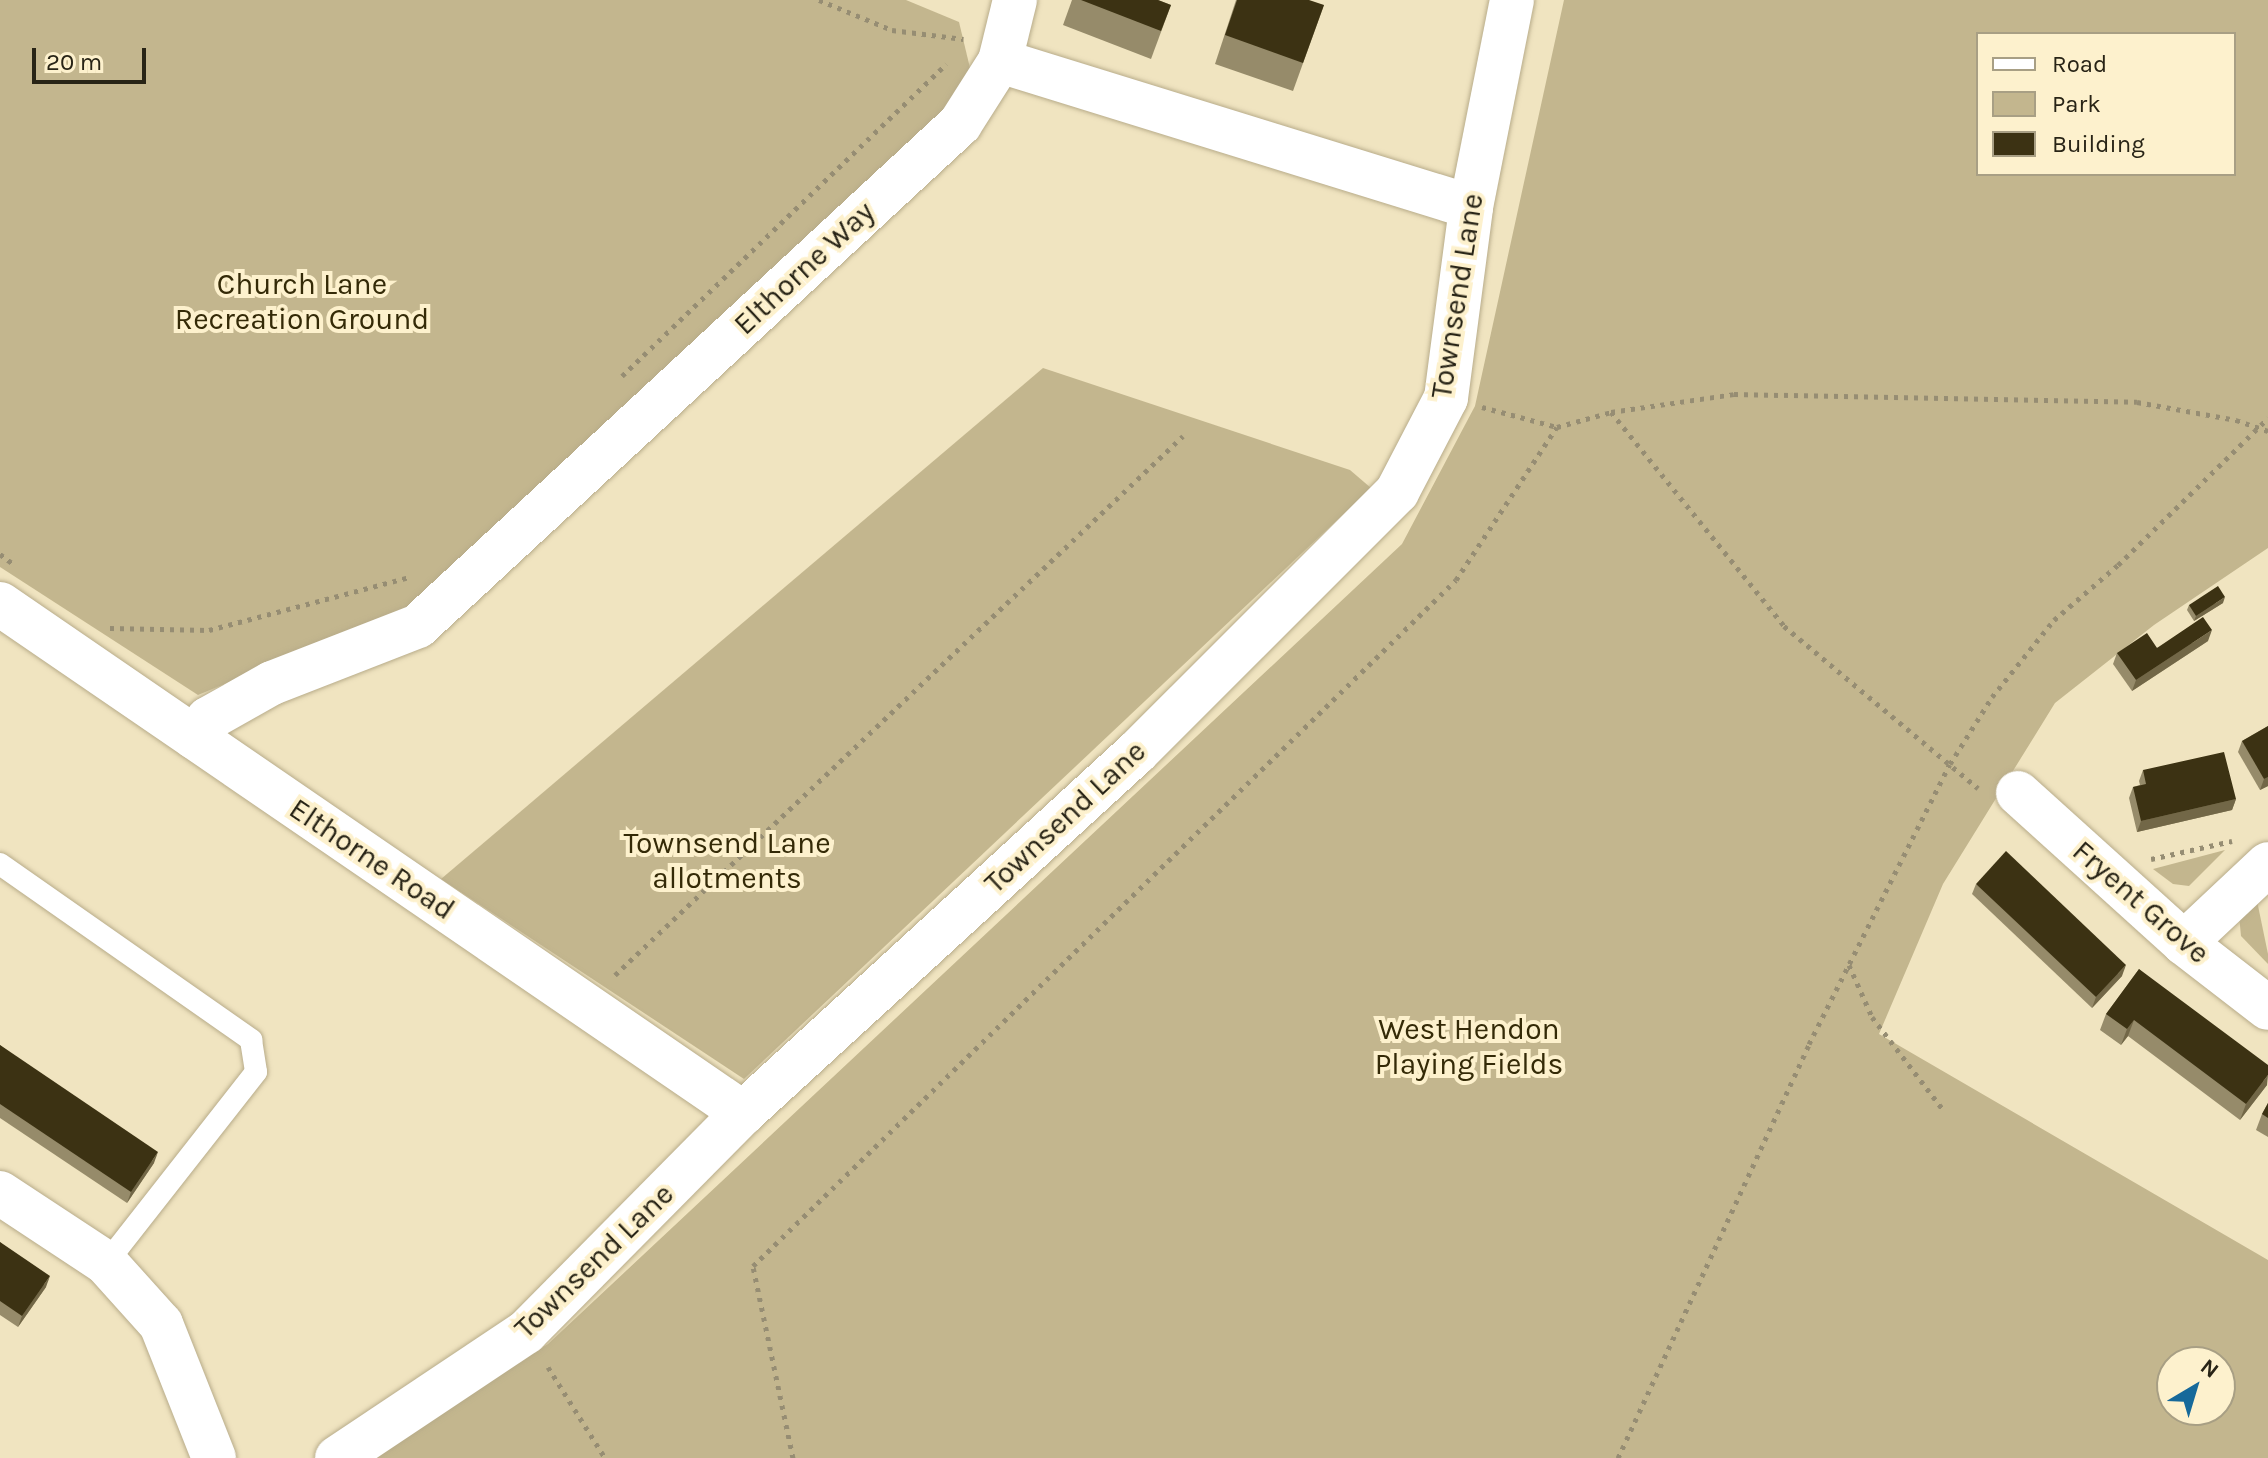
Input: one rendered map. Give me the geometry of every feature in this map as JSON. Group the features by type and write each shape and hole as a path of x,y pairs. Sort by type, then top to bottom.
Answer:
{"street":[{"name":"Townsend Lane","path":"337,1458 526,1332 743,1113 1137,752 1397,492 1446,398 1471,207 1512,0"},
{"path":"1006,33 1471,207"},
{"name":"Elthorne Way","path":"194,737 208,719 272,683 418,626 960,124 1006,33"},
{"name":"Elthorne Road","path":"12,588 194,737 743,1113"},
{"name":"Fryent Grove","path":"2018,793 2184,943 2268,1008"},
{"path":"2184,943 2255,851"},
{"path":"0,1193 106,1263 161,1324 214,1458"}],"lane":[{"path":"0,864 251,1040 256,1072 106,1263"}],"path":[{"path":"819,0 892,30 990,43 1006,33"},
{"path":"620,378 949,61"},
{"path":"1446,398 1557,427 1611,412 1734,394 2151,405 2268,431"},
{"path":"1611,412 1784,626 1981,791 2018,793"},
{"path":"1618,1458 1745,1175 1950,764 1992,697 2054,620 2118,565 2268,418"},
{"path":"793,1458 753,1266 1456,580 1557,427"},
{"path":"584,1004 1183,436"},
{"path":"0,554 12,588"},
{"path":"95,620 107,628 209,630 416,575"},
{"path":"2115,881 2130,864 2255,851"},
{"path":"1849,964 1872,1017 1944,1111"},
{"path":"526,1332 605,1458"}],"green space":[{"name":"Church Lane Recreation Ground","path":"0,0 906,0 959,22 970,68 956,106 421,603 198,695 0,567"},
{"name":"West Hendon Playing Fields","path":"1564,0 2268,0 2268,548 2154,625 2055,703 1943,884 1879,1034 2268,1260 2268,1458 362,1458 548,1344 1402,544 1475,406"},
{"name":"Townsend Lane allotments","path":"1043,368 1350,470 1371,488 744,1079 441,879"},
{"path":"2225,850 2189,886 2173,884 2153,869"},
{"path":"2256,896 2268,964 2241,936 2239,915"}],"building":[{"path":"1081,0 1158,0 1171,5 1161,31"},
{"path":"1237,0 1309,0 1324,5 1303,63 1225,35"},
{"path":"2218,586 2225,597 2196,616 2189,605"},
{"path":"2203,617 2212,630 2136,680 2117,653 2147,633 2157,648"},
{"path":"2268,726 2268,777 2264,779 2242,741"},
{"path":"2224,752 2236,799 2141,821 2133,787 2146,784 2143,770"},
{"path":"2006,851 2126,965 2096,997 1976,884"},
{"path":"2139,969 2268,1065 2268,1075 2246,1104 2134,1020 2127,1029 2106,1014"},
{"path":"0,1045 158,1152 131,1192 0,1104"},
{"path":"2268,1103 2268,1118 2262,1114"},
{"path":"0,1242 50,1276 22,1316 0,1301"}]}
